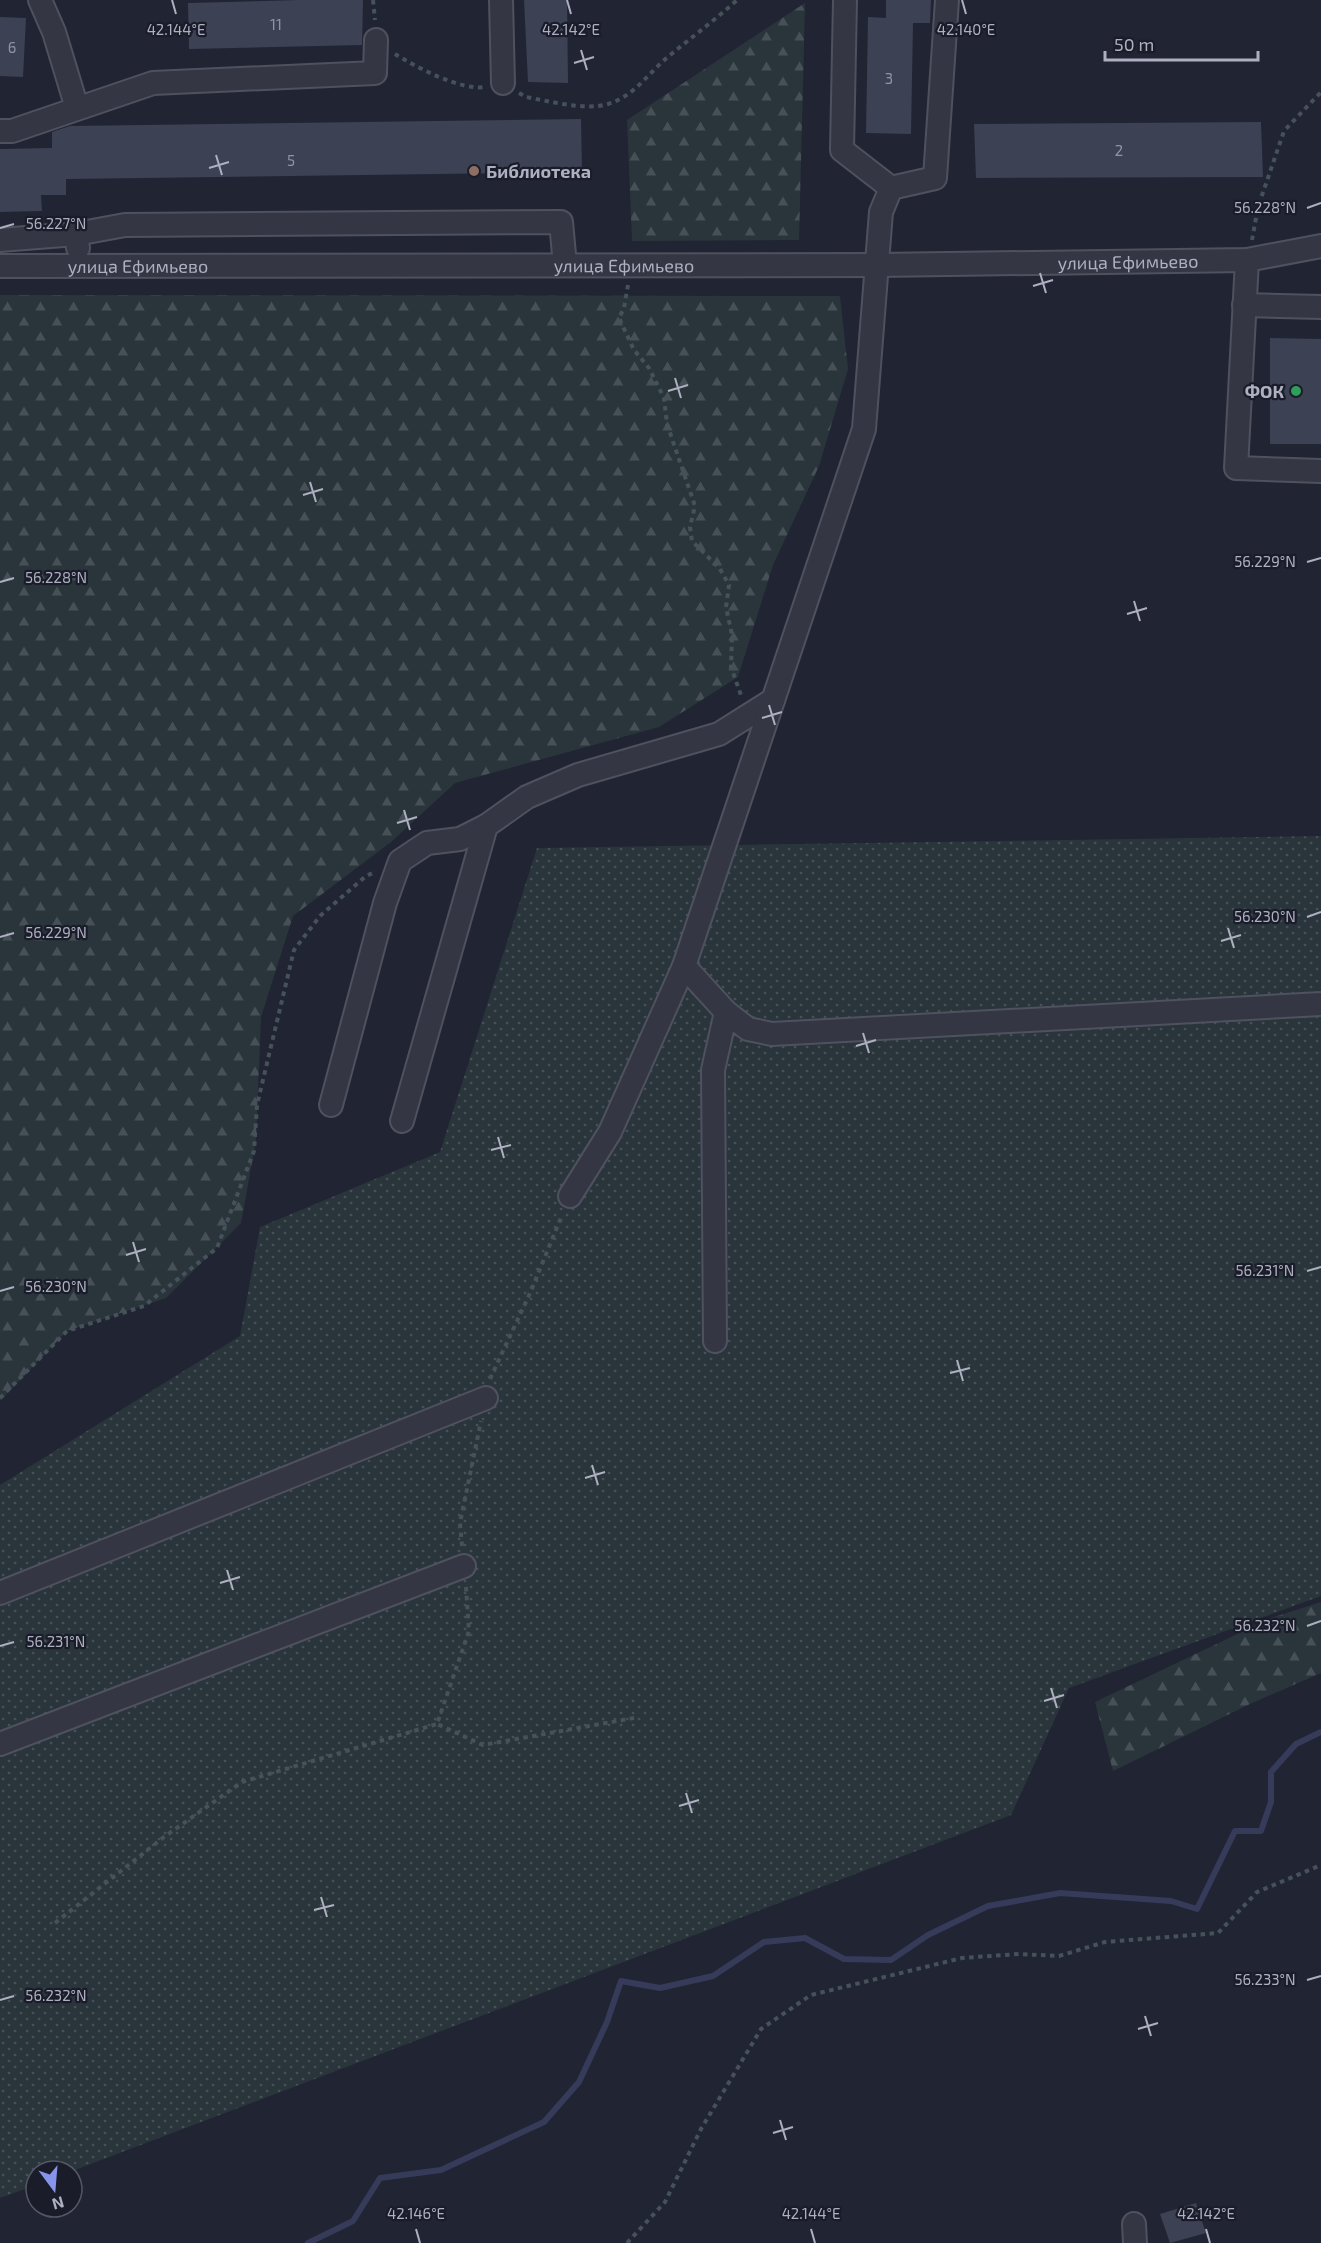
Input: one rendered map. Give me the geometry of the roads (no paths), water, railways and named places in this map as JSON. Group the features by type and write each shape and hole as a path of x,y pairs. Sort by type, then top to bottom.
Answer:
{"street":[{"path":"40,0 54,32 77,108"},
{"path":"501,0 503,83"},
{"path":"845,0 842,150 891,188"},
{"path":"891,188 935,178 947,0"},
{"path":"0,131 12,131 153,83 375,73 376,40"},
{"path":"570,1196 610,1131 684,966 864,429 881,212 891,188"},
{"path":"0,240 76,234 125,225 561,222 565,265"},
{"path":"76,234 81,267"},
{"name":"улица Ефимьево","path":"0,266 878,265 1247,260 1321,246"},
{"path":"1247,260 1236,468 1321,471"},
{"path":"1244,305 1321,307"},
{"path":"331,1105 385,903 400,861 427,843 460,839 486,826 527,797 578,775 719,734 773,700"},
{"path":"402,1121 486,826"},
{"path":"684,966 726,1012 748,1029 772,1034 1321,1004"},
{"path":"716,1341 713,1070 726,1012"},
{"path":"0,1593 486,1398"},
{"path":"0,1744 464,1566"}],"waterway":[{"path":"308,2243 353,2221 380,2178 441,2170 544,2122 579,2082 607,2022 621,1981 660,1988 713,1976 764,1942 805,1938 844,1959 891,1960 928,1935 988,1906 1060,1893 1171,1901 1197,1909 1235,1831 1261,1831 1271,1802 1271,1772 1296,1744 1321,1732"}],"place":[{"name":"Библиотека","path":"474,171"},
{"name":"ФОК","path":"1296,391"}]}
